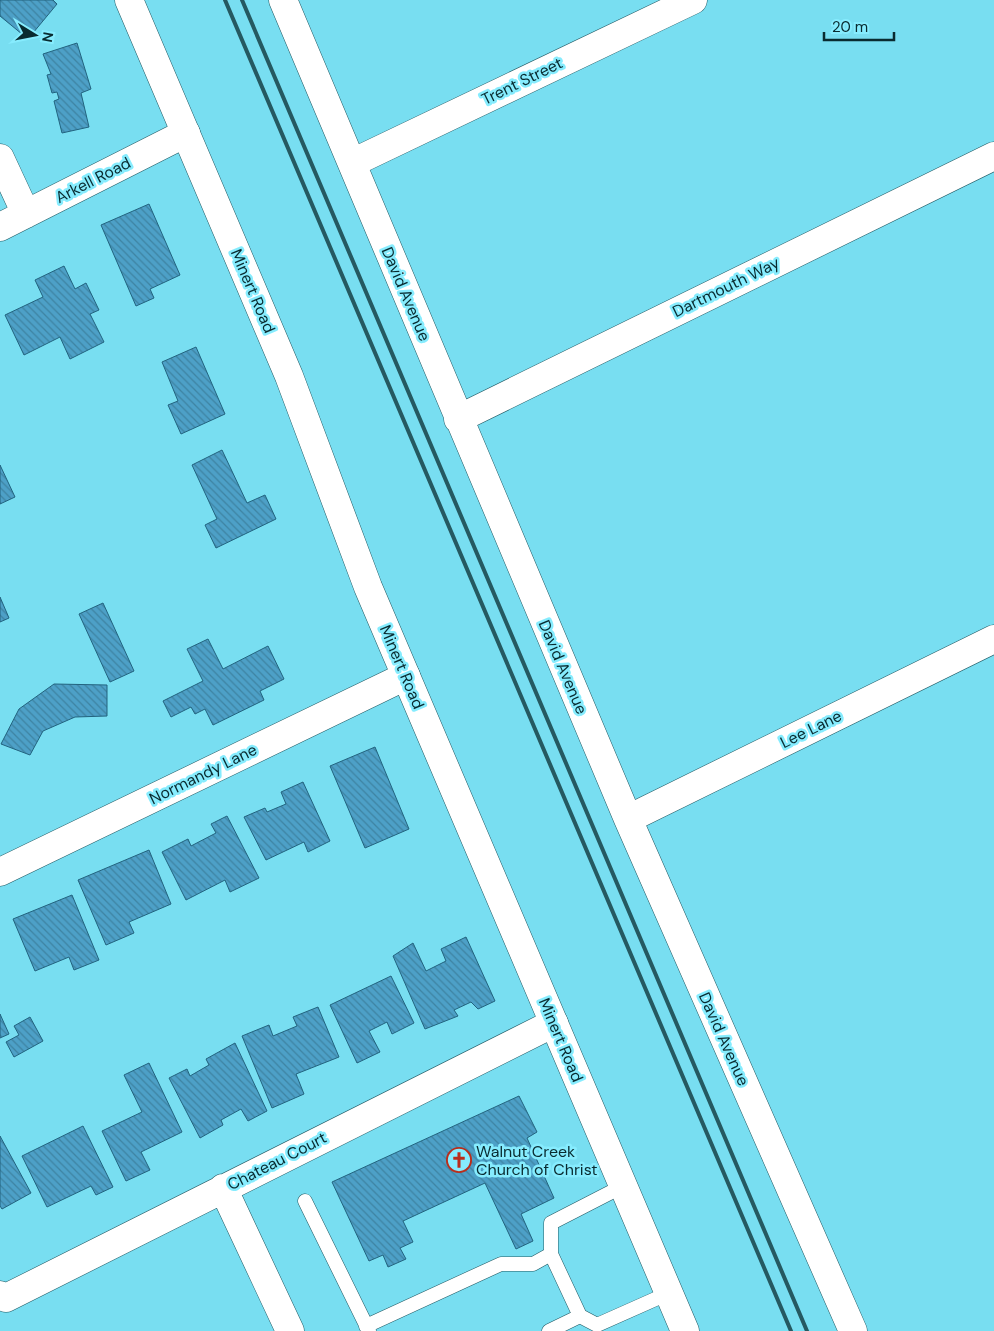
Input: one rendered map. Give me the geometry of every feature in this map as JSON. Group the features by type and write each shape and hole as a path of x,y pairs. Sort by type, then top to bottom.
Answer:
{"street":[{"name":"Minert Road","path":"129,0 289,376 368,587 685,1331"},
{"name":"David Avenue","path":"283,0 628,819 853,1331"},
{"name":"Trent Street","path":"352,163 693,0"},
{"name":"Arkell Road","path":"0,227 186,133"},
{"name":"Dartmouth Way","path":"458,419 994,156"},
{"path":"0,158 26,214"},
{"name":"Lee Lane","path":"628,819 994,639"},
{"name":"Normandy Lane","path":"0,872 406,676"},
{"name":"Chateau Court","path":"0,1295 6,1298 554,1023"},
{"path":"223,1188 290,1331"}],"lane":[{"path":"623,1186 551,1223 551,1254 580,1316 597,1325 669,1293"},
{"path":"305,1202 368,1328 501,1264 533,1264 551,1254"},
{"path":"548,1331 580,1316"}],"building":[{"path":"0,0 53,0 57,4 28,39 0,16"},
{"path":"77,43 91,89 81,93 89,127 62,133 54,101 59,99 57,92 52,93 47,75 51,74 43,54"},
{"path":"149,204 180,275 150,289 154,298 136,306 101,225"},
{"path":"64,266 75,289 86,283 99,310 90,314 104,342 70,359 60,337 24,355 5,315 43,297 35,280"},
{"path":"196,347 225,414 181,434 168,405 178,401 162,362"},
{"path":"222,450 247,503 265,495 276,519 216,548 205,525 217,519 192,465"},
{"path":"0,465 15,497 0,504"},
{"path":"0,597 9,618 0,622"},
{"path":"103,603 134,671 110,682 79,614"},
{"path":"208,639 223,669 268,646 284,679 260,691 264,700 213,725 205,709 195,714 191,707 171,717 163,701 203,681 187,649"},
{"path":"54,684 107,685 107,716 75,717 43,731 30,755 1,744 19,709"},
{"path":"375,747 409,829 365,848 330,766"},
{"path":"303,782 330,841 308,852 304,842 266,860 244,817 265,808 267,812 286,804 281,792"},
{"path":"227,816 259,878 230,892 225,880 186,900 162,852 188,839 191,846 216,833 211,824"},
{"path":"149,850 171,904 129,922 134,933 106,945 78,880"},
{"path":"72,895 99,960 74,970 69,957 35,971 13,919"},
{"path":"466,937 495,1001 478,1009 471,1002 454,1010 458,1016 425,1029 393,956 413,943 426,971 446,961 441,949"},
{"path":"391,976 414,1023 392,1034 387,1022 369,1031 380,1052 357,1063 330,1005"},
{"path":"318,1007 339,1057 296,1074 304,1094 272,1108 242,1036 269,1025 273,1036 297,1026 293,1017"},
{"path":"0,1014 9,1034 0,1038"},
{"path":"30,1017 43,1041 14,1057 6,1042 19,1035 14,1026"},
{"path":"235,1043 267,1111 248,1121 241,1109 221,1120 223,1125 200,1138 169,1078 187,1069 190,1076 209,1065 206,1059"},
{"path":"149,1063 182,1132 141,1152 150,1170 126,1181 102,1131 142,1112 124,1075"},
{"name":"Walnut Creek Church of Christ","path":"519,1096 537,1132 527,1138 554,1198 521,1214 533,1241 516,1249 485,1183 403,1221 413,1242 400,1248 406,1259 388,1267 383,1255 369,1261 332,1182"},
{"path":"83,1126 113,1187 96,1195 91,1186 47,1207 22,1156"},
{"path":"0,1136 31,1193 2,1209 0,1206"}],"railway":[{"path":"225,0 791,1331"},
{"path":"242,0 807,1331"}],"place":[{"name":"Walnut Creek Church of Christ","path":"459,1160"}]}
